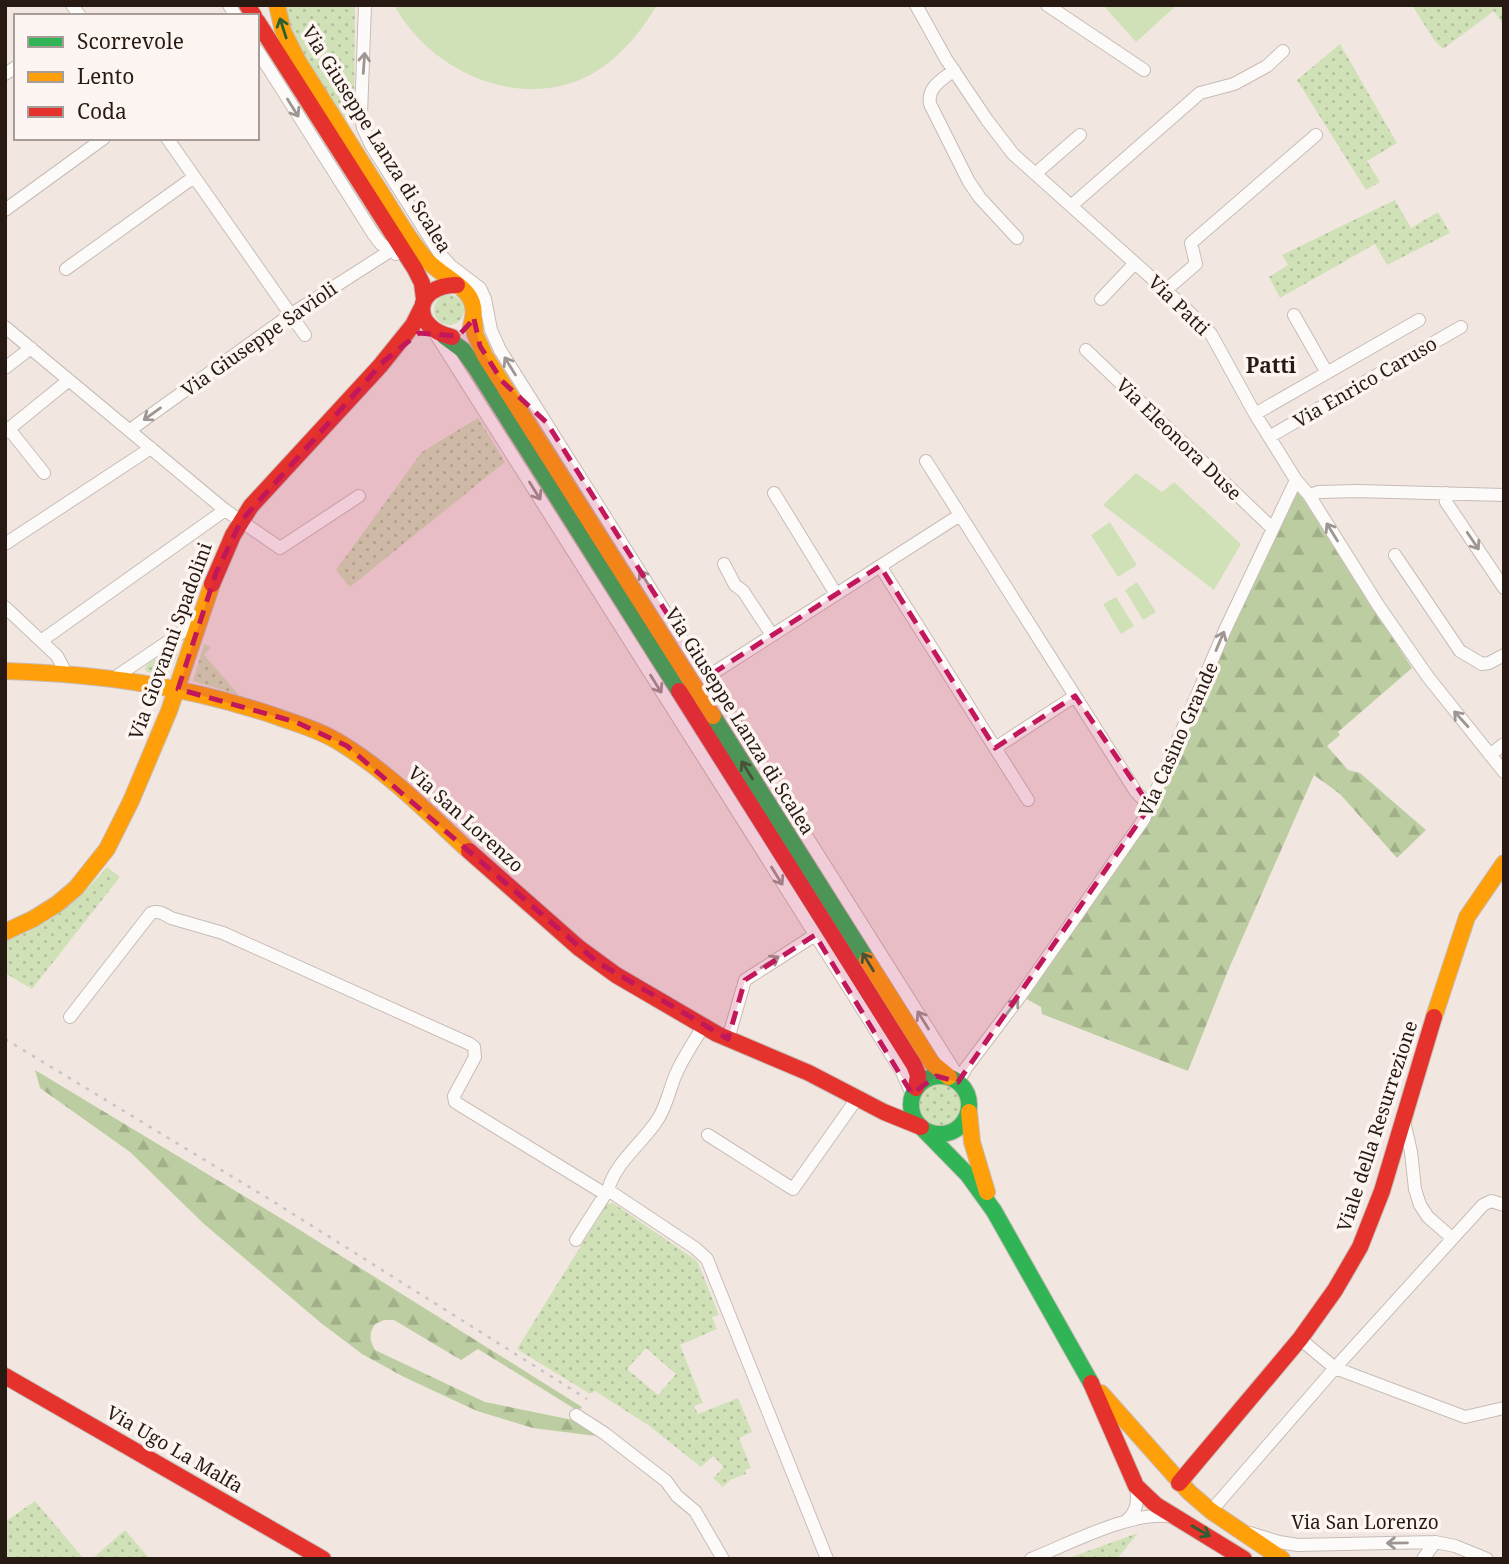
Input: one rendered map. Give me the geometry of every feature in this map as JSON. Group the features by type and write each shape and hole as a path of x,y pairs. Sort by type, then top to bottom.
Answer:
{"street":[{"name":"Via Giuseppe Lanza di Scalea","path":"277,5 283,32 298,61 440,254 480,288 493,337 955,1079"},
{"name":"Via Giuseppe Lanza di Scalea","path":"365,5 362,121 379,173 423,256 438,272 457,285"},
{"name":"Via Patti","path":"916,5 954,70 1006,146 1166,290 1210,334 1296,481 1309,495 1378,605 1428,677 1504,772"},
{"path":"1047,5 1144,70"},
{"name":"Via Giuseppe Lanza di Scalea","path":"259,24 413,265 421,280 423,303"},
{"path":"1071,206 1200,93 1234,84 1267,66 1283,51"},
{"name":"Via Giuseppe Lanza di Scalea","path":"259,53 374,235 390,251 413,265"},
{"path":"954,70 931,89 930,104 969,183 1017,238"},
{"path":"1035,174 1080,135"},
{"path":"1166,290 1196,264 1191,243 1316,135"},
{"path":"5,210 101,140"},
{"path":"168,140 304,335"},
{"path":"66,269 194,177"},
{"name":"Via Giuseppe Savioli","path":"130,430 290,315 390,251"},
{"path":"1101,299 1135,263"},
{"path":"444,284 457,285 472,298 475,305 474,319 470,328 461,335 437,334 425,322 423,303 436,287 444,284"},
{"name":"Via Giovanni Spadolini","path":"5,932 54,908 103,858 121,825 178,689 223,556 241,521 267,486 384,362 413,326 423,303"},
{"path":"1294,315 1327,373"},
{"name":"Via Giuseppe Lanza di Scalea","path":"474,319 475,334 480,346 502,382 932,1063 955,1079"},
{"path":"1255,414 1419,320"},
{"path":"5,327 225,510 280,548 359,496"},
{"name":"Via Enrico Caruso","path":"1269,437 1461,327"},
{"name":"Via Giuseppe Lanza di Scalea","path":"437,334 914,1091"},
{"name":"Via Giuseppe Lanza di Scalea","path":"437,334 457,344 471,361 543,475 914,1065 918,1078 914,1091"},
{"name":"Via Giovanni Spadolini","path":"384,362 416,336 437,334"},
{"path":"5,368 31,348"},
{"name":"Via Eleonora Duse","path":"1086,350 1272,527"},
{"path":"44,473 7,430 69,380"},
{"name":"Via Giuseppe Lanza di Scalea","path":"502,382 513,395 547,423"},
{"name":"Via Giuseppe Lanza di Scalea","path":"504,442 543,475"},
{"path":"5,544 151,448"},
{"path":"926,461 1136,792 1150,806"},
{"name":"Via Casino Grande","path":"955,1079 1021,996 1144,819 1225,631 1296,481"},
{"path":"1309,495 1345,491 1504,495"},
{"path":"774,493 836,594"},
{"path":"1446,494 1446,502 1504,588"},
{"path":"41,641 225,510"},
{"path":"707,677 961,515"},
{"path":"1395,555 1460,651 1482,664 1504,654"},
{"path":"724,564 735,585 743,591 772,635"},
{"path":"880,566 1028,800"},
{"path":"5,607 57,656 66,673"},
{"path":"114,678 200,620"},
{"name":"Via San Lorenzo","path":"5,671 66,673 178,689 296,722 359,754 396,783 499,878 597,962 728,1040 809,1073 884,1112 921,1127 968,1175 994,1211 1087,1374"},
{"path":"995,748 1075,696"},
{"path":"1490,755 1504,744"},
{"name":"Viale della Resurrezione","path":"1179,1483 1300,1339 1335,1290 1360,1247 1382,1191 1444,984 1467,917 1504,863"},
{"path":"70,1017 151,913 156,911 230,936 470,1044 474,1047 475,1057 454,1096 455,1102 695,1248 711,1265 827,1559"},
{"path":"728,1040 745,980 815,935"},
{"path":"576,1240 606,1192 611,1178 667,1104 682,1060 703,1027"},
{"path":"931,1077 955,1079 968,1096 969,1110 965,1120 954,1132 939,1134 921,1127 910,1108 914,1091 931,1077"},
{"name":"Via San Lorenzo","path":"859,1098 893,1105 902,1102 914,1091"},
{"path":"708,1135 793,1189 859,1098"},
{"name":"Via San Lorenzo","path":"969,1110 974,1151 994,1211"},
{"path":"1404,1120 1420,1205 1428,1217 1452,1238"},
{"path":"1211,1511 1335,1368 1483,1205 1491,1202 1504,1205"},
{"path":"1300,1339 1335,1368 1465,1417 1504,1408"},
{"path":"1087,1374 1179,1483 1211,1511 1282,1559"},
{"path":"1087,1374 1133,1480 1148,1499 1244,1559"},
{"name":"Via Ugo La Malfa","path":"5,1376 323,1559"},
{"path":"576,1415 666,1481 677,1496 695,1511 723,1559"},
{"path":"1123,1523 1134,1511 1137,1501 1132,1465 1138,1460 1150,1457 1159,1460"},
{"path":"1031,1559 1123,1523 1152,1515 1176,1517"},
{"name":"Via San Lorenzo","path":"1241,1530 1270,1540 1298,1545 1435,1542 1455,1546 1487,1559"},
{"path":"1423,1559 1435,1542"}],"highlighted area":[{"path":"474,319 480,346 502,381 547,423 707,677 880,566 995,748 1075,696 1150,806 958,1082 936,1076 912,1094 815,935 745,980 728,1039 597,962 347,746 296,722 178,689 216,573 241,521 384,361 419,333 458,336"}],"green space":[{"path":"285,5 355,5 354,113 345,119 302,50"},
{"path":"394,5 657,5 632,40 609,63 572,83 543,89 514,88 485,81 457,68 432,51 411,30"},
{"path":"1103,5 1177,5 1136,42"},
{"path":"1412,5 1504,5 1504,26 1494,11 1443,49 1434,40"},
{"path":"1340,44 1397,143 1367,161 1380,182 1366,190 1297,80"},
{"path":"1395,200 1411,228 1438,212 1450,233 1387,265 1375,244 1280,298 1269,277 1288,265 1282,255"},
{"path":"449,295 460,299 464,310 460,321 449,325 438,321 434,310 438,299"},
{"path":"478,418 505,462 350,587 336,570 422,452"},
{"path":"1136,473 1162,492 1174,482 1241,544 1214,590 1103,505"},
{"path":"1296,488 1412,668 1338,732 1340,735 1327,746 1348,770 1360,773 1426,830 1397,858 1340,794 1314,775 1227,973 1188,1071 1042,1014 1041,1007 1025,998 1149,823"},
{"path":"1110,522 1137,565 1118,577 1091,535"},
{"path":"1137,582 1156,612 1143,620 1125,590"},
{"path":"1116,597 1134,626 1121,634 1103,604"},
{"path":"204,644 211,647 204,655 239,695 193,681"},
{"path":"174,645 178,645 176,658 166,671 147,672 147,665"},
{"path":"107,867 120,877 32,989 5,973 5,941 35,928 61,912"},
{"path":"35,1070 287,1222 582,1407 578,1411 478,1349 461,1360 394,1320 375,1324 370,1337 375,1350 485,1402 573,1420 604,1437 533,1428 477,1411 362,1354 321,1323 204,1224 130,1152 40,1088"},
{"path":"940,1083 955,1090 962,1105 955,1120 940,1127 925,1120 918,1105 925,1090"},
{"path":"613,1203 697,1261 719,1315 712,1317 717,1329 680,1345 703,1403 694,1406 698,1414 738,1398 752,1432 739,1438 751,1468 745,1470 746,1474 730,1480 723,1487 713,1478 724,1467 713,1456 701,1467 648,1425 595,1391 590,1394 517,1349 607,1204","holes":["646,1348 676,1374 658,1395 627,1369"]},
{"path":"35,1501 84,1559 5,1559 5,1522"},
{"path":"125,1530 150,1559 92,1559"},
{"path":"1138,1533 1117,1559 1066,1559"}],"railway":[{"path":"5,1039 274,1202 587,1399"}],"traffic: fast":[{"path":"444,336 463,350 476,368 679,691"},
{"path":"713,716 867,960"},
{"path":"934,1076 946,1076 961,1084 969,1099 969,1105 969,1111 961,1126 946,1134 934,1134 919,1126 911,1111 911,1099 919,1084 934,1076"},
{"path":"922,1128 968,1175 994,1211 1091,1383"}],"traffic: slow":[{"path":"277,5 283,31 298,61 405,231 432,266 460,286 472,302 474,313 471,326"},
{"path":"474,319 475,334 485,356 713,716"},
{"path":"5,932 57,904 76,888 107,849 131,801 169,711 212,584"},
{"path":"5,671 75,675 177,690 244,706 311,729 334,739 376,768 469,851"},
{"path":"1434,1017 1467,917 1504,863"},
{"path":"867,960 932,1063 949,1077"},
{"path":"969,1112 972,1142 987,1192"},
{"path":"1101,1393 1189,1492 1211,1511 1282,1559"}],"traffic: jam":[{"path":"247,5 253,14"},
{"path":"259,24 415,269 422,283 424,299"},
{"path":"452,337 429,325 422,308 425,299 432,292 442,287 457,285"},
{"path":"212,584 233,535 251,506 380,366 413,325 422,307"},
{"path":"679,691 914,1065 918,1075 916,1088"},
{"path":"469,851 579,948 616,975 717,1034 809,1073 884,1112 921,1127"},
{"path":"1179,1483 1300,1339 1335,1290 1360,1247 1382,1191 1434,1017"},
{"path":"5,1376 323,1559"},
{"path":"1091,1383 1136,1486 1156,1505 1244,1559"}],"district":[{"name":"Patti","path":"1271,366"}]}
